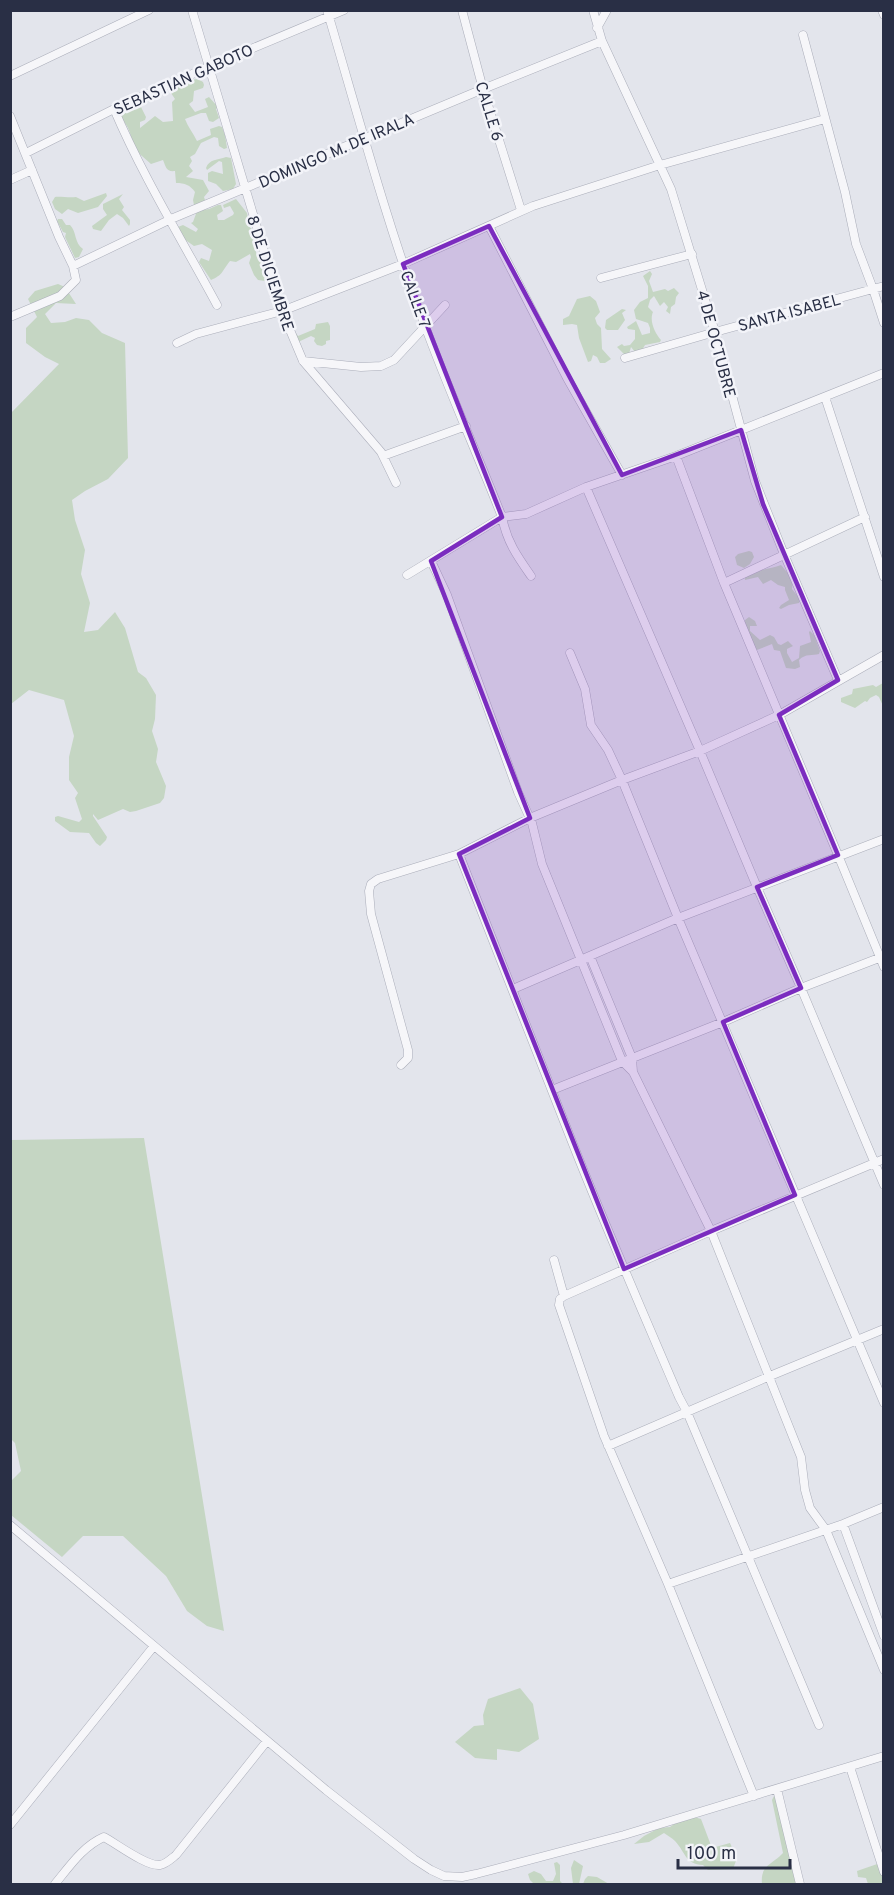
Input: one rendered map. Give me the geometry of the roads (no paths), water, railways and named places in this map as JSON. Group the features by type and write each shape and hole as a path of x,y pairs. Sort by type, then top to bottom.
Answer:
{"street":[{"path":"10,76 149,10"},
{"name":"8 DE DICIEMBRE","path":"192,10 282,311 303,361 382,456 396,483"},
{"name":"SEBASTIAN GABOTO","path":"26,153 208,67 328,14 344,10"},
{"name":"CALLE 6","path":"462,10 483,88 521,210"},
{"name":"4 DE OCTUBRE","path":"592,10 602,41 671,189 715,332 760,496 838,680"},
{"path":"597,28 607,10"},
{"path":"882,10 884,15"},
{"name":"CALLE 7","path":"328,14 363,139 425,325 502,517 506,535 531,576"},
{"path":"802,35 845,192 856,244 884,323"},
{"name":"DOMINGO M. DE IRALA","path":"73,266 171,219 483,88 602,41"},
{"path":"114,110 130,148 217,305"},
{"path":"10,116 73,266 76,280 60,296 10,317"},
{"path":"177,342 196,334 282,311 403,264 521,210 660,165 825,119"},
{"path":"10,180 32,170"},
{"path":"489,226 567,378 622,475"},
{"path":"601,278 692,254"},
{"name":"SANTA ISABEL","path":"625,358 884,286"},
{"path":"303,361 361,367 381,366 394,360 445,304"},
{"path":"407,575 502,517 526,514 586,487 676,456 884,373"},
{"path":"825,397 884,577"},
{"path":"382,456 466,426"},
{"path":"676,456 724,583 884,967"},
{"path":"586,487 884,1185"},
{"path":"724,583 865,517"},
{"path":"431,561 447,596 510,770 530,818 542,864 622,1061 633,1072 711,1231 801,1457 810,1508 826,1530 884,1670"},
{"path":"570,653 585,689 591,725 608,750 622,780 856,1342 884,1403"},
{"path":"400,1065 408,1058 408,1050 371,914 369,891 371,884 378,879 459,854 530,818 700,751 779,715 884,655"},
{"path":"513,989 678,918 884,839"},
{"path":"459,854 624,1269 819,1725"},
{"path":"590,956 632,1058 633,1072"},
{"path":"552,1090 879,957"},
{"path":"754,1796 668,1584 608,1446 560,1305 560,1299 711,1231 884,1159"},
{"path":"554,1260 564,1296"},
{"path":"608,1446 884,1329"},
{"path":"668,1584 843,1524 884,1507"},
{"path":"843,1524 884,1636"},
{"path":"10,1526 326,1790 414,1859 444,1876 476,1874 615,1838 884,1756"},
{"path":"10,1825 154,1646"},
{"path":"55,1884 93,1841 104,1837 148,1863 158,1866 168,1862 267,1741"},
{"path":"850,1767 884,1872"},
{"path":"777,1789 800,1884"}]}
